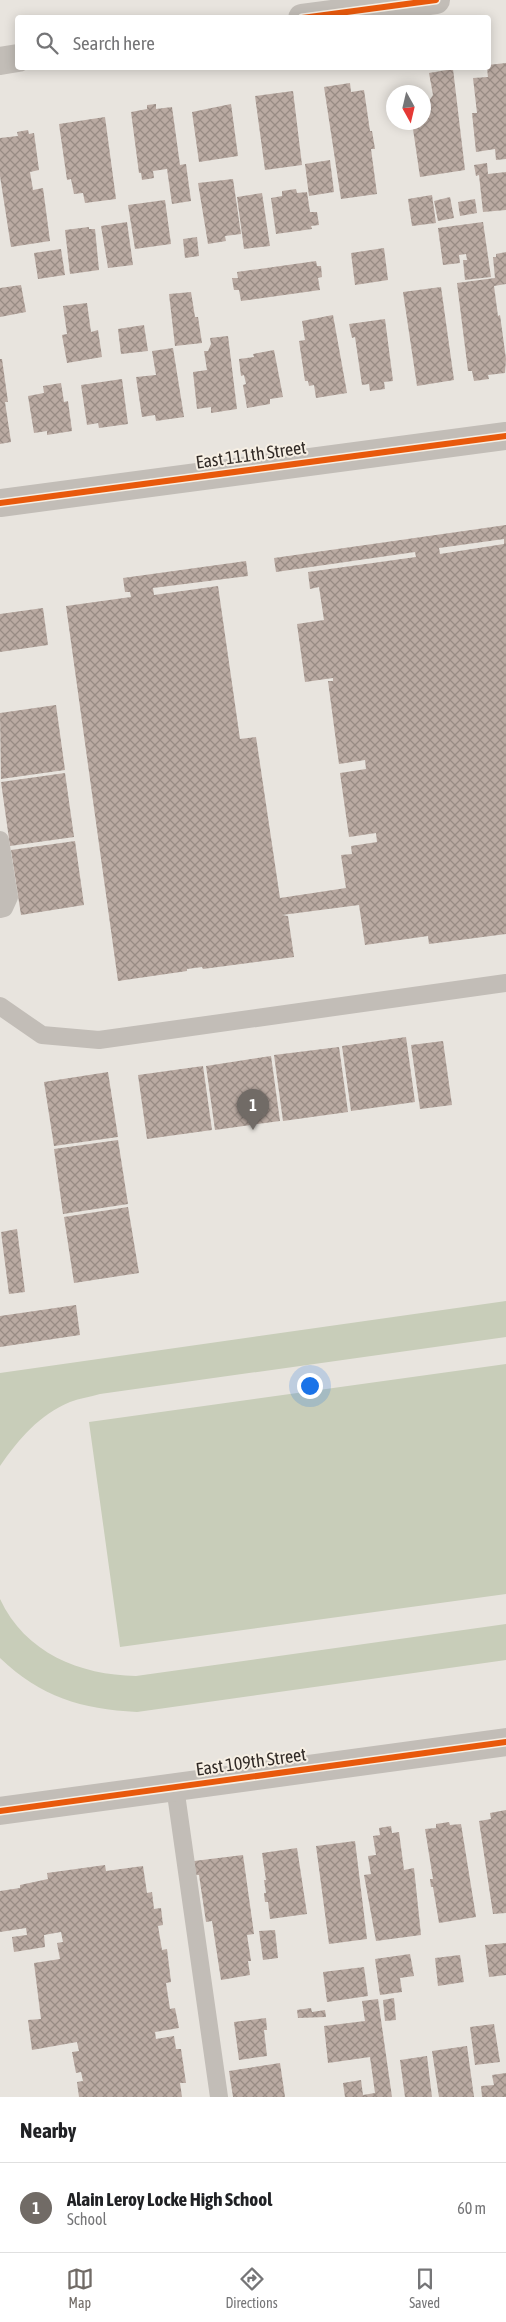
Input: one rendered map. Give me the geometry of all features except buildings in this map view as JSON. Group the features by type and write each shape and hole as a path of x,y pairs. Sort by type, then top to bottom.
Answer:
{"street":[{"path":"309,15 328,7 436,0"},
{"path":"0,61 15,58"},
{"name":"East 111th Street","path":"0,503 506,436"},
{"name":"East 109th Street","path":"0,1811 506,1742"}],"lane":[{"path":"0,840 9,897 4,908 0,908"},
{"path":"0,1006 42,1035 99,1040 506,982"},
{"path":"175,1787 219,2097"}],"green space":[{"path":"506,1301 506,1337 100,1394 74,1401 59,1407 39,1421 22,1437 0,1466 0,1373"},
{"path":"506,1364 506,1594 120,1647 89,1422"},
{"path":"0,1599 11,1618 24,1634 39,1647 75,1665 115,1675 136,1676 506,1624 506,1660 137,1712 98,1708 80,1704 47,1691 15,1671 0,1658"}],"cycle path":[{"path":"324,15 436,0"},
{"path":"0,503 506,436"},
{"path":"0,1811 506,1742"}],"place":[{"name":"Alain Leroy Locke High School","path":"253,1130"}]}
